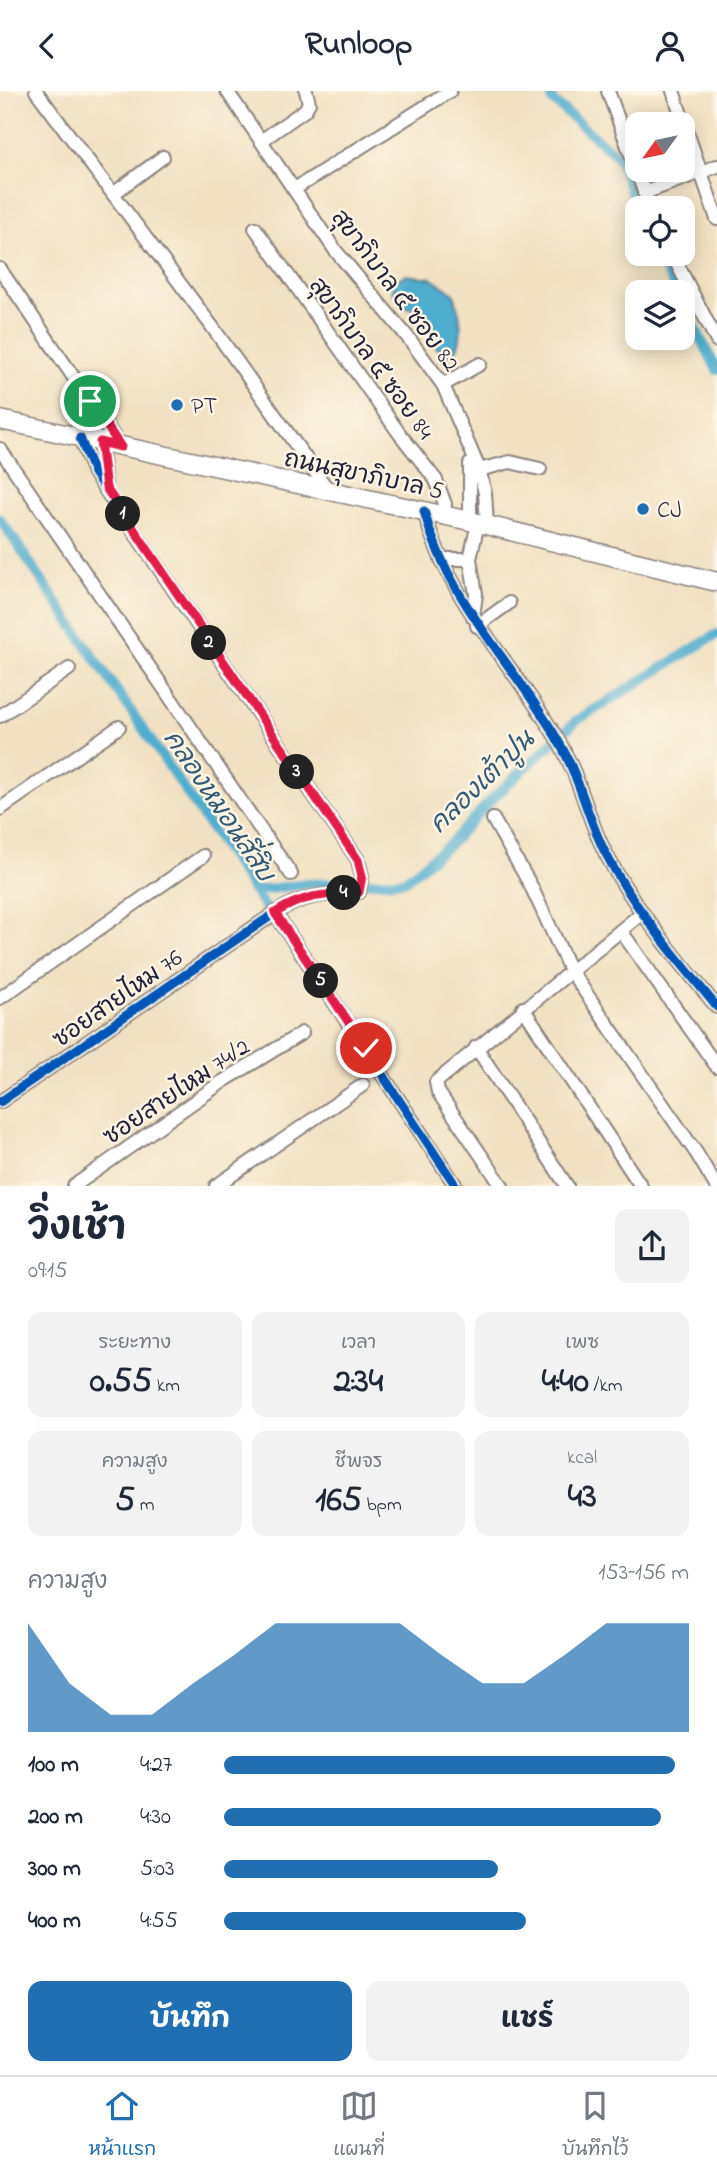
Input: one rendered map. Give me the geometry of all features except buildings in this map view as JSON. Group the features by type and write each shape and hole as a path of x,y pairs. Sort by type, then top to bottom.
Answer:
{"main road":[{"name":"ถนนสุขาภิบาล 5","path":"0,421 478,523 717,582"}],"street":[{"path":"36,91 328,490"},
{"name":"สุขาภิบาล ๕ ซอย 82","path":"227,91 296,188 335,250 410,340 443,385 470,453 474,471 478,523 470,559"},
{"path":"261,141 305,110 309,103 306,91"},
{"path":"296,188 450,91"},
{"path":"608,91 645,196"},
{"path":"673,91 703,171 717,219"},
{"path":"113,194 163,157"},
{"path":"644,193 717,166"},
{"name":"สุขาภิบาล ๕ ซอย 84","path":"255,228 398,433 436,480 445,504 444,516"},
{"path":"677,266 717,341"},
{"path":"0,269 121,447"},
{"path":"443,385 480,364"},
{"path":"79,438 89,465 106,488"},
{"path":"100,442 106,488"},
{"path":"0,449 291,873"},
{"path":"474,471 510,462 540,469"},
{"name":"ซอยสายไหม 76","path":"0,1102 256,925 300,898 359,892 361,882 358,860 106,488"},
{"path":"424,511 434,547 475,622 558,740 603,848 642,913 717,1007"},
{"path":"441,559 470,559 476,594 475,622"},
{"path":"475,622 509,603"},
{"path":"0,716 69,669"},
{"path":"0,809 119,727"},
{"path":"493,819 531,886 570,970 663,1103 716,1186"},
{"path":"0,998 203,856"},
{"path":"502,1186 436,1086 439,1078 642,913"},
{"path":"274,914 456,1186"},
{"path":"621,931 717,1067"},
{"path":"523,1008 641,1186"},
{"name":"ซอยสายไหม 74/2","path":"74,1186 222,1082 302,1033"},
{"path":"477,1047 567,1186"},
{"path":"216,1186 363,1085"}],"water":[{"path":"406,275 431,278 454,294 461,327 459,344 450,357 445,357 433,343 422,313 405,306 392,291 396,280"}],"waterway":[{"name":"คลองเต้าปูน","path":"552,91 552,100 618,157 633,196"},
{"name":"คลองเต้าปูน","path":"664,266 671,280"},
{"name":"คลองเต้าปูน","path":"695,327 717,370"},
{"name":"คลองหมอนสี่สิบ","path":"0,519 274,921"},
{"name":"คลองเต้าปูน","path":"254,891 307,884 404,881 450,844 493,798 576,721 717,634"}],"cycle path":[{"path":"80,438 94,473 358,860 362,876 359,892 305,899 275,913"},
{"path":"424,511 449,575 567,757 599,839 616,873 657,933 717,1007"},
{"path":"0,1102 275,913 456,1186"}],"place":[{"name":"PT","path":"177,405"},
{"name":"CJ","path":"643,509"}],"route":[{"path":"90,401 121,447 100,442 102,478 106,488 234,681 358,860 362,876 359,892 300,898 275,913 366,1048"}]}
